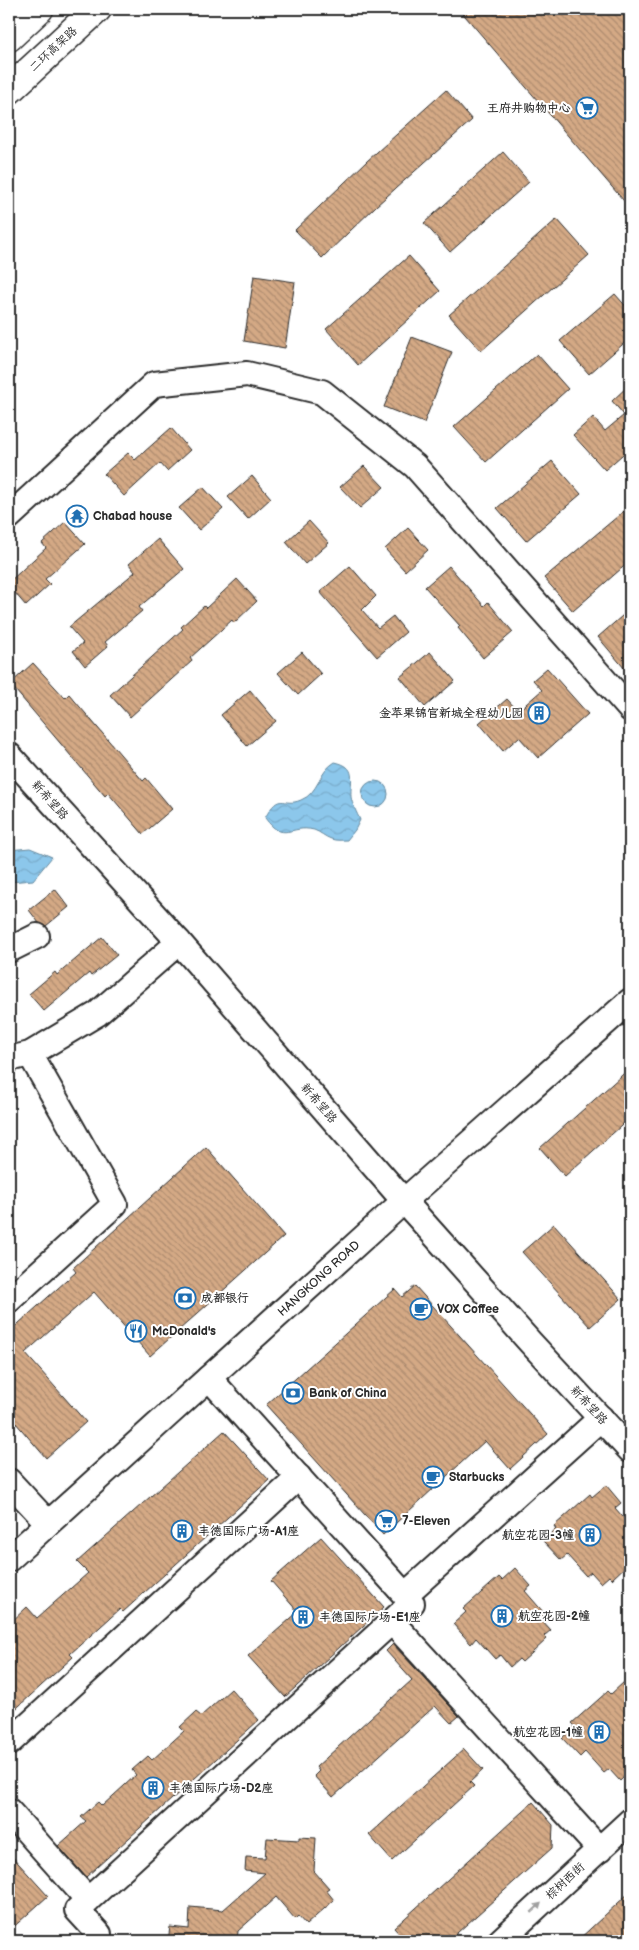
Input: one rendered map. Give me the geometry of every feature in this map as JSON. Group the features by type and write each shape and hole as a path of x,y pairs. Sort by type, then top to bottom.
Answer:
{"highway":[{"path":"9,37 39,9"},
{"path":"9,66 71,9"},
{"name":"二环高架路","path":"9,90 97,9"}],"street":[{"path":"9,516 154,384 247,374 322,392 415,466 630,709"},
{"name":"新希望路","path":"9,755 179,942 404,1201 630,1450"},
{"path":"9,950 37,936"},
{"path":"9,1300 115,1204 20,1056 97,1014 179,942"},
{"name":"HANGKONG ROAD","path":"9,1559 404,1201 630,1001"},
{"path":"99,1934 77,1910 412,1603 210,1378"},
{"path":"405,1595 601,1418"},
{"path":"9,1742 299,1477"},
{"path":"9,1481 48,1523"},
{"path":"392,1622 600,1850"},
{"path":"9,1811 88,1900"},
{"name":"棕树西街","path":"500,1941 630,1821"}],"water":[{"path":"335,762 347,767 350,771 352,779 351,797 360,820 347,840 333,840 314,830 306,829 283,832 272,826 265,818 274,804 278,802 295,802 307,797 312,793 329,766"},
{"path":"375,781 384,785 388,794 384,803 375,807 366,803 362,794 366,785"},
{"path":"30,848 52,857 33,880 9,882 9,850"}],"building":[{"name":"王府井购物中心","path":"459,9 630,9 630,208"},
{"path":"446,90 472,120 376,206 322,258 295,230 367,161"},
{"path":"503,152 529,182 450,252 424,223"},
{"path":"557,219 589,255 481,351 449,315"},
{"path":"409,256 440,291 358,365 326,329"},
{"path":"254,276 295,282 285,348 244,341"},
{"path":"615,294 630,311 630,338 589,374 560,341"},
{"path":"412,337 452,352 424,423 384,407"},
{"path":"537,354 568,389 486,462 454,427"},
{"path":"630,384 630,448 605,470 573,435 593,417 605,431 624,415 612,401"},
{"path":"171,428 190,450 167,471 160,463 124,496 104,474 128,453 135,460"},
{"path":"552,461 581,494 526,541 497,508"},
{"path":"364,466 384,487 360,508 340,487"},
{"path":"252,476 271,498 248,519 228,497"},
{"path":"203,487 223,509 199,530 179,508"},
{"path":"630,506 630,561 573,611 544,578"},
{"path":"309,521 329,543 305,564 286,542"},
{"path":"65,522 85,544 45,579 50,584 26,606 9,586 9,582 46,548 42,543"},
{"path":"408,528 428,550 405,571 385,549"},
{"path":"158,539 184,569 139,607 142,611 105,642 108,646 85,666 73,651 83,643 69,627 135,572 129,564"},
{"path":"350,566 376,596 362,610 378,628 393,616 406,632 377,657 320,592"},
{"path":"449,566 484,606 488,602 513,632 483,658 458,628 460,626 425,587"},
{"path":"237,579 257,601 234,623 232,620 190,658 192,661 130,717 110,695 183,629 181,627 204,606 206,608"},
{"path":"630,609 630,675 598,637"},
{"path":"302,652 321,674 298,695 278,673"},
{"path":"430,652 455,681 425,707 400,677"},
{"path":"33,663 65,698 69,694 143,781 146,778 172,809 143,834 108,793 105,796 10,684"},
{"name":"金苹果锦官新城全程幼儿园","path":"547,668 588,714 538,758 519,737 503,751 479,723 507,699 518,711 542,690 533,680"},
{"path":"250,690 276,721 247,746 221,715"},
{"path":"55,889 69,907 46,926 39,923 29,910"},
{"path":"102,937 117,955 91,976 89,973 44,1011 29,994 55,972 57,975"},
{"path":"630,1068 630,1118 565,1176 540,1148"},
{"path":"206,1147 284,1236 150,1356 94,1292 25,1353 86,1422 46,1458 9,1415 9,1332 76,1272 73,1268"},
{"path":"554,1224 621,1299 590,1327 522,1252"},
{"path":"415,1286 548,1434 510,1469 485,1441 383,1535 266,1405 395,1289 402,1297"},
{"path":"224,1431 269,1480 123,1612 120,1609 70,1654 73,1657 9,1715 9,1624 27,1607 37,1618 88,1573 77,1562"},
{"name":"航空花园-3幢","path":"606,1485 621,1503 615,1508 630,1525 630,1562 612,1579 609,1576 601,1583 591,1572 586,1576 567,1555 561,1560 543,1541 556,1529 554,1526 590,1494 592,1497"},
{"name":"丰德国际广场-E1座","path":"321,1537 384,1607 285,1697 248,1656 298,1612 271,1581"},
{"name":"航空花园-2幢","path":"515,1568 531,1586 525,1591 545,1614 540,1618 551,1630 544,1636 547,1639 532,1653 522,1662 519,1659 510,1667 500,1655 495,1659 476,1638 471,1644 453,1624 466,1612 463,1609 499,1577 502,1580"},
{"path":"393,1644 459,1716 451,1723 435,1706 333,1797 314,1776 319,1771 316,1767 412,1680 386,1651"},
{"name":"航空花园-1幢","path":"624,1682 630,1690 630,1771 620,1781 609,1769 604,1773 585,1752 580,1757 562,1738 575,1726 572,1723 608,1691 611,1694"},
{"name":"丰德国际广场-D2座","path":"231,1689 259,1720 86,1877 58,1846 86,1821 81,1817 98,1802 102,1806 136,1775 132,1770 148,1756 152,1760 184,1731 180,1727 196,1712 201,1716"},
{"path":"464,1749 483,1770 470,1782 474,1786 392,1861 369,1835"},
{"path":"533,1802 553,1825 552,1848 448,1941 406,1941 394,1928"},
{"path":"299,1837 316,1838 314,1871 329,1888 326,1890 334,1900 306,1925 298,1916 295,1919 276,1897 238,1931 237,1941 168,1941 170,1927 189,1929 190,1907 223,1910 265,1873 245,1871 246,1857 265,1858 267,1838 299,1840"},
{"path":"9,1853 48,1896 9,1931"},
{"path":"630,1892 630,1941 577,1941"}],"place":[{"name":"王府井购物中心","path":"587,108"},
{"name":"Chabad house","path":"77,516"},
{"name":"金苹果锦官新城全程幼儿园","path":"539,713"},
{"name":"成都银行","path":"185,1298"},
{"name":"VOX Coffee","path":"421,1309"},
{"name":"McDonald's","path":"136,1331"},
{"name":"Bank of China","path":"293,1393"},
{"name":"Starbucks","path":"433,1477"},
{"name":"7-Eleven","path":"386,1521"},
{"name":"丰德国际广场-A1座","path":"182,1531"},
{"name":"航空花园-3幢","path":"590,1535"},
{"name":"航空花园-2幢","path":"502,1616"},
{"name":"丰德国际广场-E1座","path":"303,1617"},
{"name":"航空花园-1幢","path":"599,1732"},
{"name":"丰德国际广场-D2座","path":"153,1788"}]}
